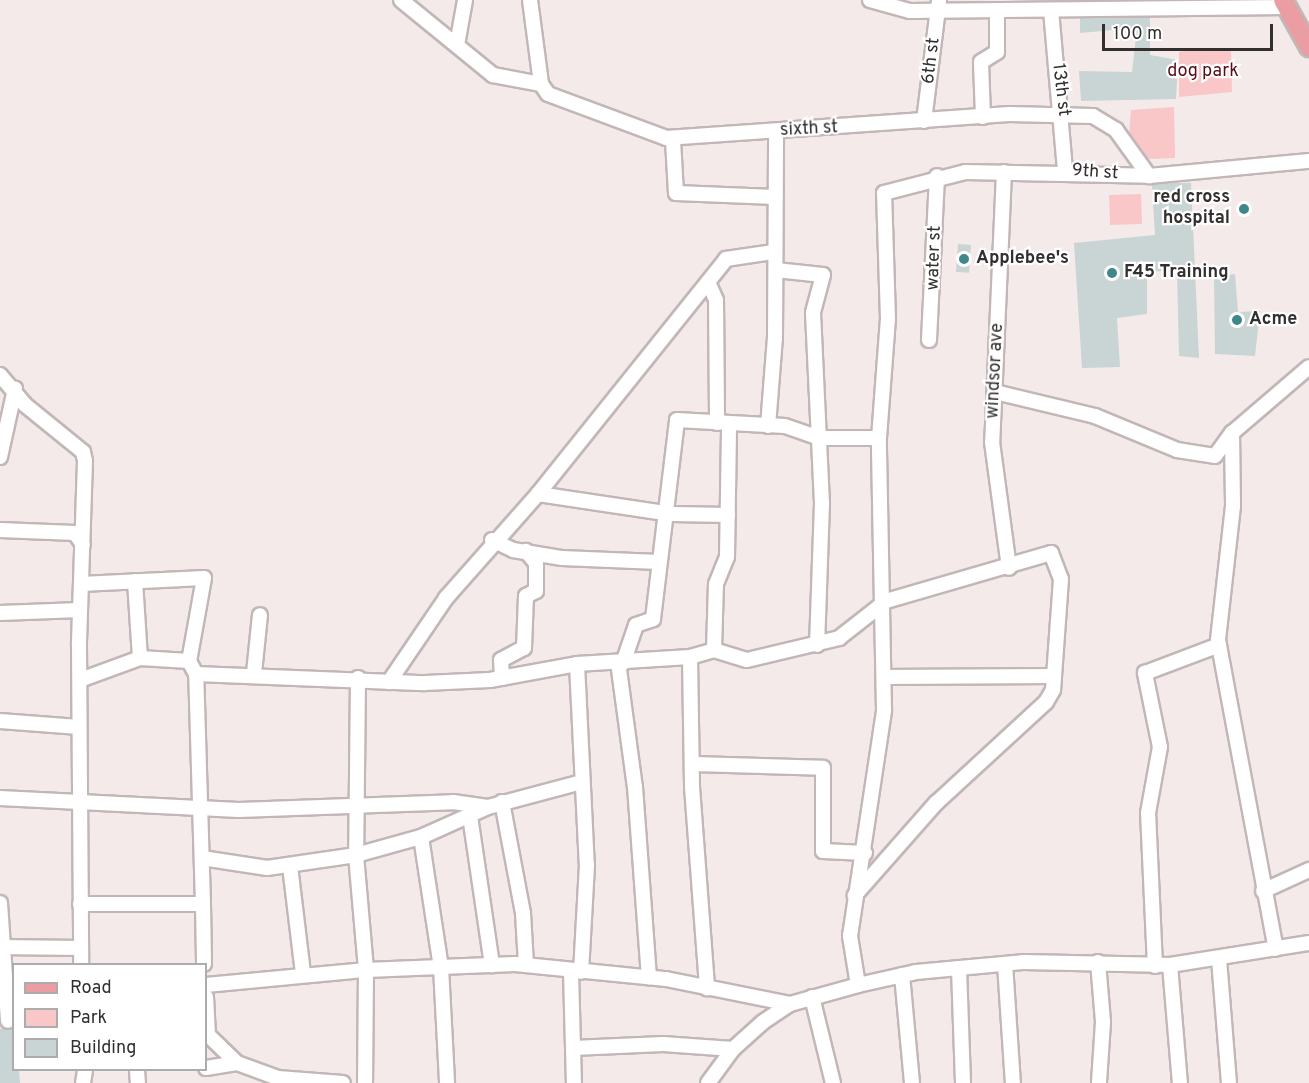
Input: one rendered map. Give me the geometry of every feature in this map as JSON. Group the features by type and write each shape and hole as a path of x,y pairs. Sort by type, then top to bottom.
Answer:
{"main road":[{"path":"1285,3 1309,47"}],"street":[{"path":"401,0 493,75 541,84 530,0"},
{"path":"457,45 465,0"},
{"path":"870,0 910,11 938,6 997,10 1050,10 1285,3"},
{"name":"6th st","path":"924,121 938,6"},
{"path":"983,117 981,62 997,52 997,10"},
{"name":"13th st","path":"1050,10 1064,115 1065,171"},
{"name":"sixth st","path":"541,84 548,94 673,140 983,117 1064,115 1105,121 1149,176"},
{"path":"768,426 776,270 773,252 776,132"},
{"path":"673,140 679,195 775,196"},
{"name":"9th st","path":"879,438 888,319 884,193 937,176 1065,171 1149,176 1309,161"},
{"name":"windsor ave","path":"1004,172 995,392 995,492 1009,568"},
{"name":"water st","path":"929,340 937,176"},
{"path":"389,682 492,540 538,494 726,259 773,252"},
{"path":"776,270 823,275 813,314 820,438 817,645"},
{"path":"708,282 716,300 728,515 726,557 716,584 714,650"},
{"path":"995,392 1095,416 1200,456 1215,456 1232,433 1309,367"},
{"path":"0,375 15,388 24,404 83,452 79,806 81,963"},
{"path":"0,457 15,388"},
{"path":"648,977 635,787 620,662 636,625 653,619 659,562 668,510 677,420 768,426 820,438 879,438 886,602 884,677 865,853 855,895 850,936 858,985"},
{"path":"1232,433 1233,506 1219,645 1263,891 1276,950"},
{"path":"538,494 728,515"},
{"path":"0,530 75,533 82,545"},
{"path":"492,540 526,551 562,558 659,562"},
{"path":"502,678 501,660 524,648 526,596 536,591 536,562 526,551"},
{"path":"81,584 204,578 189,661 190,671 196,674 254,673 358,678 389,682 502,678 577,664 690,657 714,650 747,660 839,638 886,602 1009,568 1051,553 1060,573 1054,676 1046,702 936,803 855,895"},
{"path":"135,581 140,658"},
{"path":"0,613 80,610"},
{"path":"254,673 260,615"},
{"path":"1155,966 1148,813 1160,747 1145,673 1219,645"},
{"path":"690,657 692,764 707,988"},
{"path":"80,680 140,658 189,661"},
{"path":"574,1083 576,972 587,865 577,664"},
{"path":"196,674 204,963"},
{"path":"884,677 1054,676"},
{"path":"358,678 355,806 356,855 366,970 365,1083"},
{"path":"0,721 80,727"},
{"path":"692,764 824,768 823,850 865,853"},
{"path":"202,858 248,867 290,866 356,855 421,837 502,802 582,782"},
{"path":"0,798 79,806 201,809 453,802 488,807"},
{"path":"502,802 523,913 526,965"},
{"path":"470,816 492,965"},
{"path":"421,837 441,967 447,1083"},
{"path":"290,866 303,974"},
{"path":"1263,891 1309,870"},
{"path":"0,903 7,1022"},
{"path":"80,904 203,904"},
{"path":"708,1083 733,1049 790,1004 858,985 902,975 1005,964 1098,962 1170,965 1309,943"},
{"path":"1,948 81,948"},
{"path":"1219,959 1229,1083"},
{"path":"1098,962 1103,1022 1099,1083"},
{"path":"1005,964 1013,1083"},
{"path":"207,985 303,974 366,970 526,965 576,972 648,977 790,1004"},
{"path":"1170,965 1180,1083"},
{"path":"959,968 963,1083"},
{"path":"902,975 912,1083"},
{"path":"812,997 833,1083"},
{"path":"207,1016 208,1035 249,1077 343,1083"},
{"path":"573,1048 663,1044 733,1049"},
{"path":"207,1068 237,1063"},
{"path":"718,1068 726,1083"}],"green space":[{"name":"dog park","path":"1200,48 1231,49 1232,92 1179,97 1179,52"},
{"path":"1174,107 1175,158 1127,160 1131,110"},
{"path":"1141,194 1142,224 1110,225 1109,195"}],"building":[{"path":"1150,17 1150,55 1178,60 1176,99 1081,101 1079,71 1132,72 1137,28 1080,33 1080,18"},
{"path":"1191,183 1199,358 1179,356 1177,270 1147,272 1147,314 1117,318 1120,367 1082,368 1074,243 1155,235 1152,185"},
{"name":"Applebee's","path":"958,244 971,245 969,273 956,272"},
{"name":"Acme","path":"1235,274 1238,312 1260,311 1255,356 1215,354 1214,277"},
{"path":"12,1028 12,1071 19,1071 20,1083 0,1083 0,1029"}],"place":[{"name":"red cross hospital","path":"1244,209"},
{"name":"Applebee's","path":"964,259"},
{"name":"F45 Training","path":"1112,273"},
{"name":"Acme","path":"1237,320"}]}
